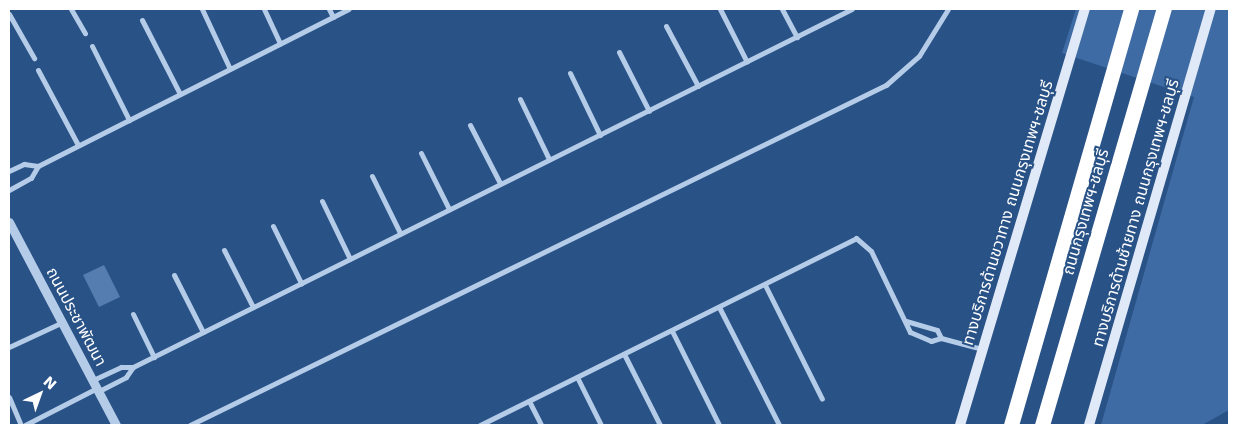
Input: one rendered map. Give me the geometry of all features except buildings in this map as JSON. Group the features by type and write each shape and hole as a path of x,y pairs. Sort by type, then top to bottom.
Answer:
{"highway":[{"name":"ถนนกรุงเทพฯ-ชลบุรี","path":"1011,425 1131,9"},
{"name":"ถนนกรุงเทพฯ-ชลบุรี","path":"1042,425 1164,9"}],"main road":[{"name":"ทางบริการด้านขวาทาง ถนนกรุงเทพฯ-ชลบุรี","path":"960,425 1085,9"},
{"name":"ทางบริการด้านซ้ายทาง ถนนกรุงเทพฯ-ชลบุรี","path":"1089,425 1211,9"}],"street":[{"path":"71,9 85,33"},
{"path":"202,9 230,69"},
{"path":"264,9 280,44"},
{"path":"329,9 333,17"},
{"path":"9,190 31,178 38,166 349,9"},
{"path":"720,9 747,62"},
{"path":"782,9 796,37"},
{"path":"190,425 886,85 919,56 948,9"},
{"path":"96,387 121,367 133,367 154,357 500,183 747,62 843,11 852,10"},
{"path":"9,14 34,58"},
{"path":"142,20 180,94"},
{"path":"666,26 698,86"},
{"path":"92,46 129,120"},
{"path":"619,52 650,110"},
{"path":"38,70 78,145"},
{"path":"570,73 600,135"},
{"path":"520,99 549,159"},
{"path":"470,125 500,183"},
{"path":"421,153 449,209"},
{"path":"9,171 24,164 38,166"},
{"path":"372,176 400,233"},
{"path":"322,201 350,258"},
{"name":"ถนนประชาพัฒนา","path":"9,222 116,425"},
{"path":"273,226 302,283"},
{"path":"480,425 765,285 856,238 871,250 910,332 931,341 941,338 982,349"},
{"path":"224,250 253,307"},
{"path":"174,275 202,332"},
{"path":"765,285 822,399"},
{"path":"720,307 779,425"},
{"path":"132,314 154,357"},
{"path":"906,321 937,330 941,338"},
{"path":"9,347 61,323"},
{"path":"672,331 719,425"},
{"path":"624,354 660,425"},
{"path":"26,425 96,387 126,377 133,367"},
{"path":"577,377 600,425"},
{"path":"9,397 22,425"},
{"path":"529,401 541,425"}],"shaded area":[{"path":"1076,9 1229,9 1229,410 1202,425 1101,425 1194,97 1062,53"}]}
